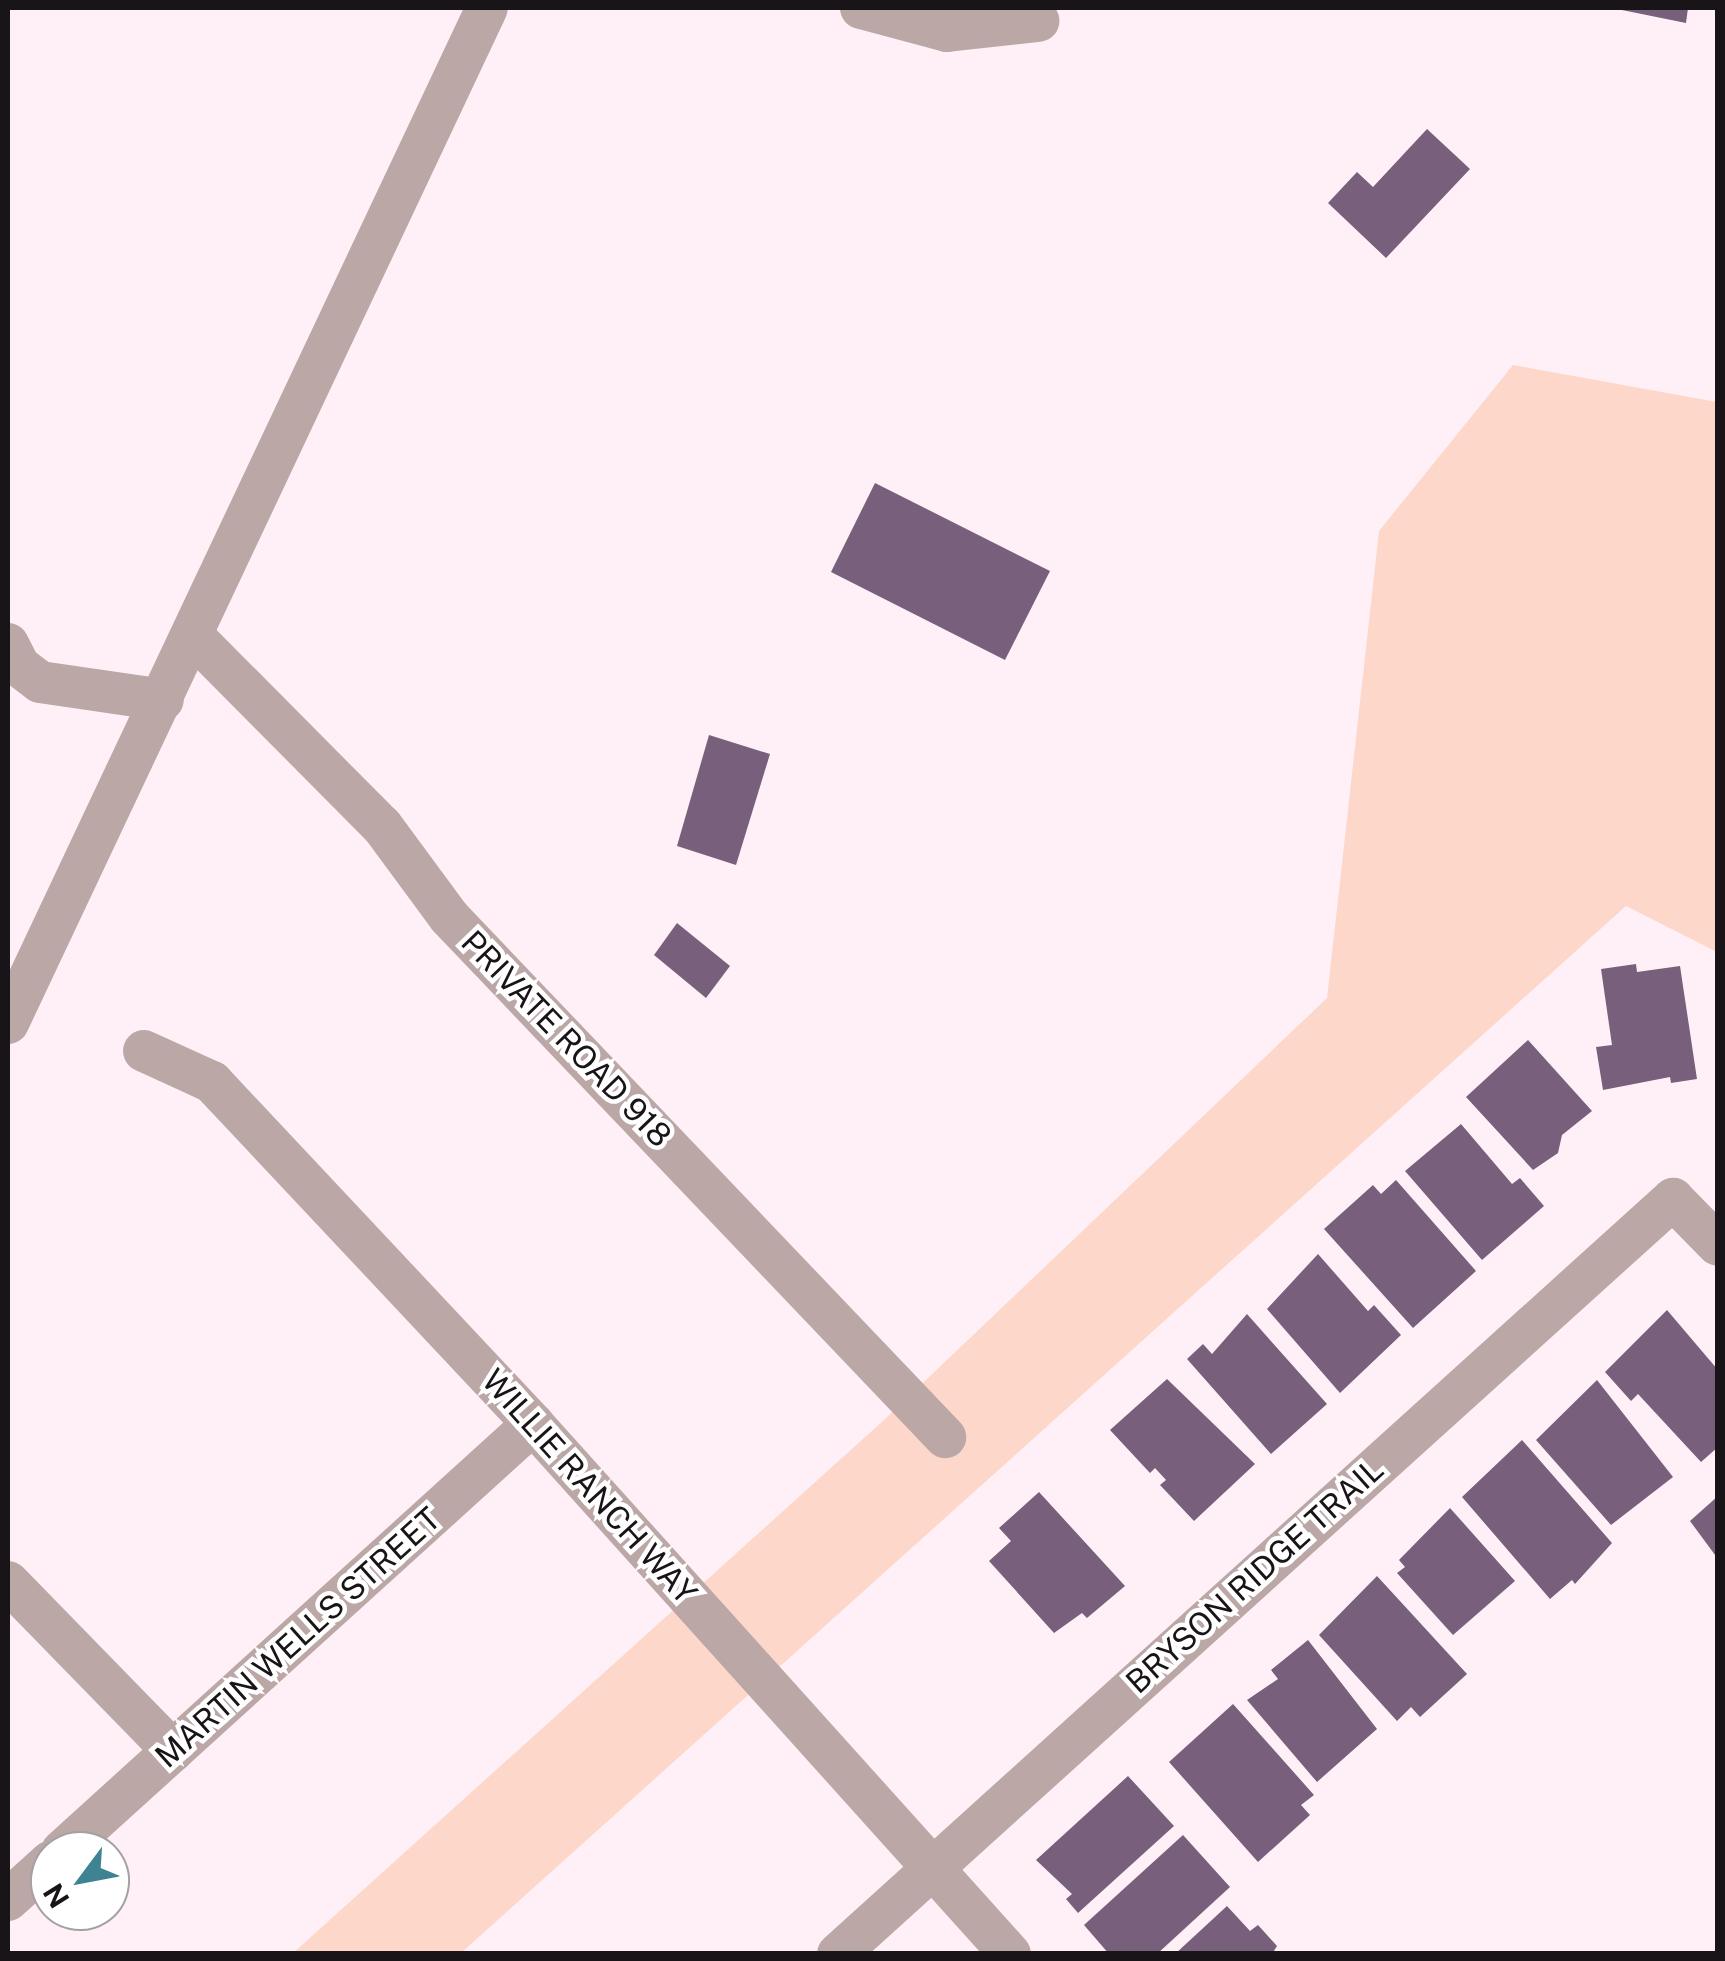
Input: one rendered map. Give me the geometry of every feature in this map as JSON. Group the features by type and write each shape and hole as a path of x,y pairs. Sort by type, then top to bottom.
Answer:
{"street":[{"path":"8,1022 487,8"},
{"path":"860,8 947,32 1038,21"},
{"name":"PRIVATE ROAD 918","path":"193,636 382,826 450,917 946,1436"},
{"path":"8,644 20,666 40,682 163,700"},
{"name":"WILLIE RANCH WAY","path":"144,1051 212,1082 532,1424 1010,1954"},
{"name":"BRYSON RIDGE TRAIL","path":"838,1954 1672,1198 1718,1245"},
{"name":"MARTIN WELLS STREET","path":"84,1831 532,1424"},
{"path":"8,1582 173,1751"},
{"path":"8,1900 30,1880"}],"shaded area":[{"path":"1513,365 1717,402 1717,952 1626,906 461,1953 292,1954 884,1420 1327,998 1379,531"}],"building":[{"path":"1612,8 1688,8 1686,23"},
{"path":"1427,129 1470,169 1386,258 1328,203 1357,172 1373,187"},
{"path":"875,483 1050,571 1005,660 831,572"},
{"path":"709,735 770,754 736,865 677,846"},
{"path":"677,923 730,966 706,998 654,955"},
{"path":"1636,964 1637,972 1680,966 1697,1079 1671,1083 1670,1077 1603,1090 1596,1047 1612,1045 1601,969"},
{"path":"1528,1040 1592,1111 1562,1135 1558,1153 1533,1170 1466,1097"},
{"path":"1461,1124 1512,1184 1520,1178 1544,1206 1482,1260 1405,1171"},
{"path":"1396,1180 1476,1271 1413,1328 1324,1229 1373,1185 1381,1194"},
{"path":"1318,1254 1368,1311 1374,1305 1401,1335 1340,1393 1267,1309"},
{"path":"1667,1310 1718,1370 1718,1447 1701,1462 1638,1394 1631,1401 1605,1372"},
{"path":"1247,1314 1327,1404 1271,1454 1187,1359 1203,1344 1212,1354"},
{"path":"1167,1379 1255,1464 1194,1521 1160,1485 1166,1480 1155,1468 1150,1473 1110,1430"},
{"path":"1597,1380 1673,1477 1611,1525 1536,1440"},
{"path":"1522,1440 1612,1543 1575,1584 1572,1580 1550,1599 1462,1497"},
{"path":"1039,1492 1125,1586 1087,1618 1082,1613 1054,1633 989,1561 1011,1541 999,1528"},
{"path":"1718,1496 1718,1559 1690,1521"},
{"path":"1450,1508 1515,1581 1453,1635 1397,1573 1405,1567 1399,1560"},
{"path":"1377,1576 1467,1674 1420,1717 1411,1707 1397,1721 1319,1635"},
{"path":"1308,1640 1377,1729 1317,1782 1247,1700 1278,1679 1271,1670"},
{"path":"1233,1704 1314,1795 1301,1805 1310,1815 1258,1862 1169,1762"},
{"path":"1128,1776 1174,1826 1078,1913 1066,1899 1072,1894 1036,1860"},
{"path":"1183,1835 1230,1887 1157,1954 1109,1954 1084,1925"},
{"path":"1227,1906 1250,1931 1258,1925 1277,1946 1272,1954 1175,1954"}]}
